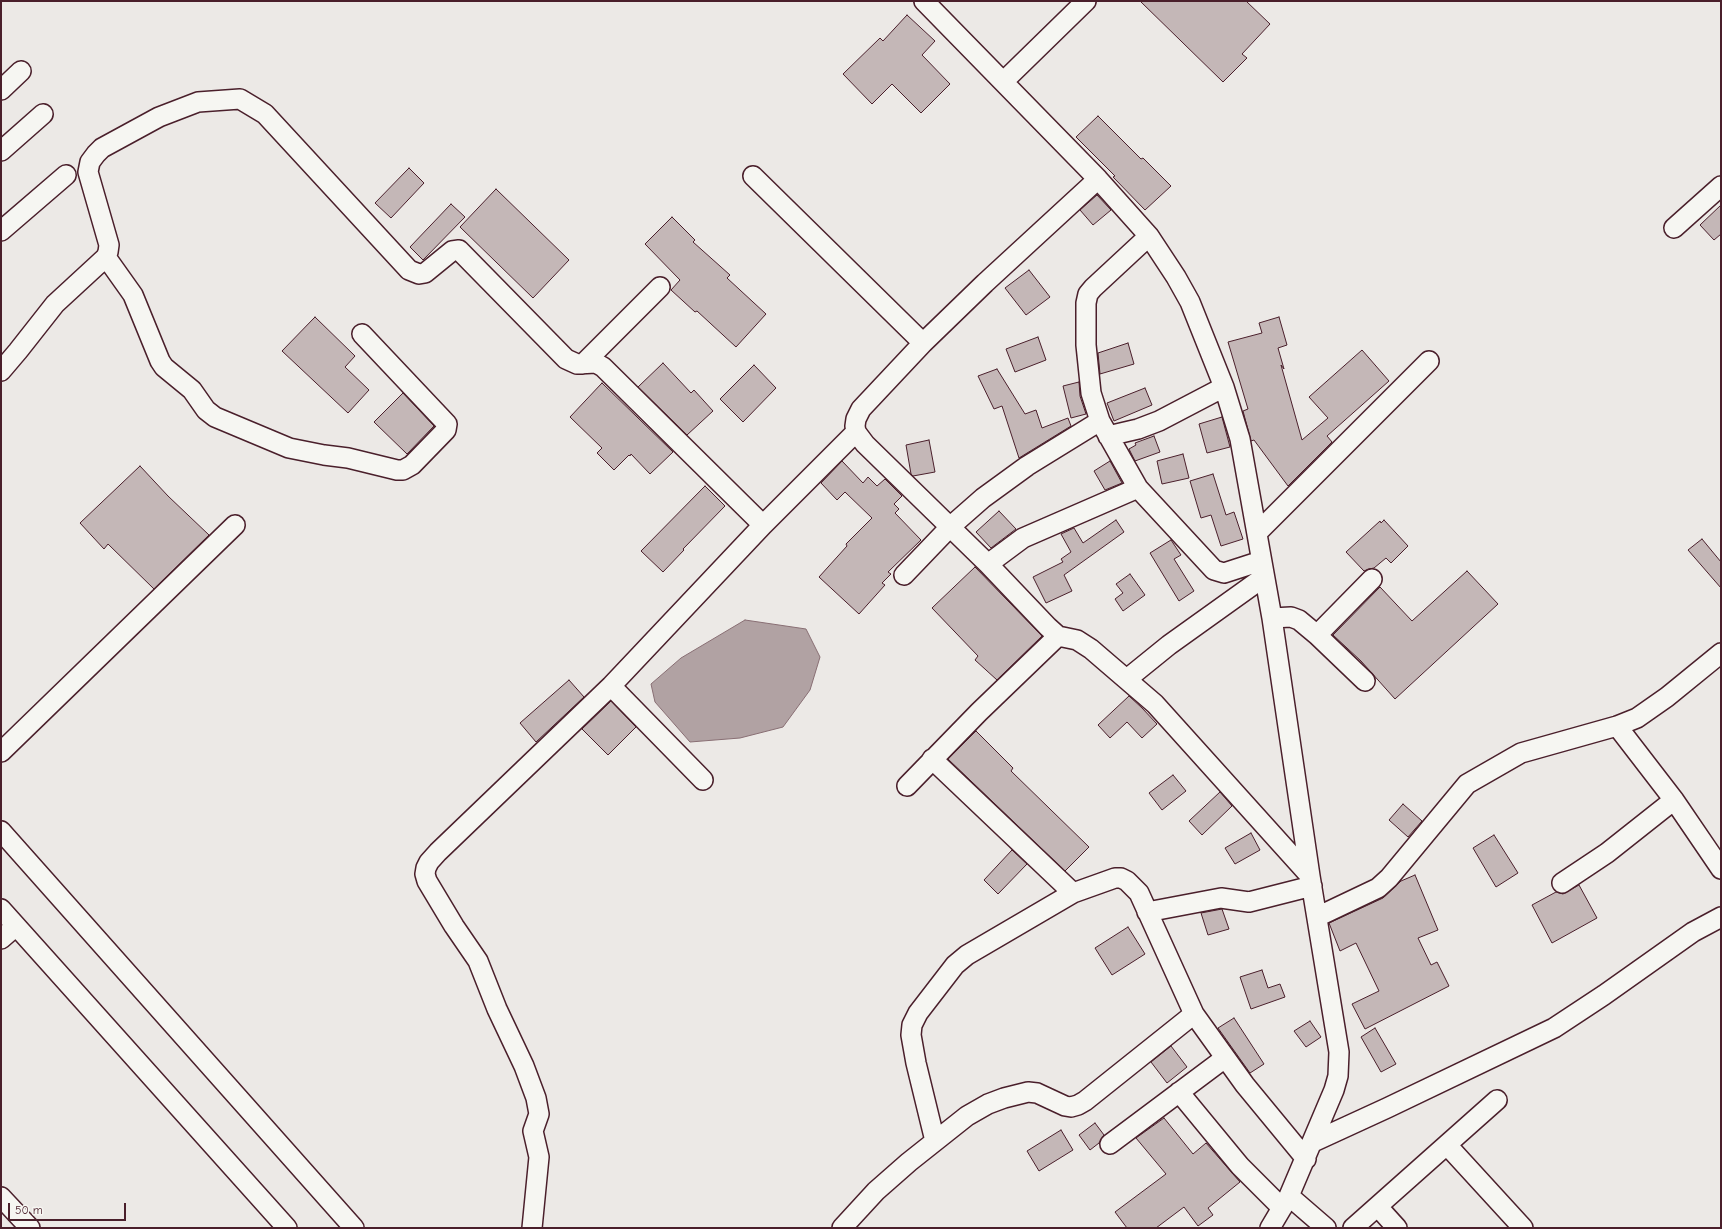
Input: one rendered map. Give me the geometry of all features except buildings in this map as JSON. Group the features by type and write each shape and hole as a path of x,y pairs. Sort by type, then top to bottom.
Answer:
{"street":[{"path":"924,1 1098,178 1149,236 1176,277 1190,302 1224,387 1240,439 1272,618 1311,881 1339,1052 1334,1090 1306,1159 1285,1202 1270,1228"},
{"path":"1004,82 1086,1"},
{"path":"1,90 22,71"},
{"path":"1,371 55,304 106,257 109,245 88,172 90,162 96,154 102,148 159,117 198,102 240,99 265,114 409,270 419,274 424,273 452,251 459,250 566,360 571,363 596,363 603,367 763,525"},
{"path":"1,151 43,114"},
{"path":"1,231 66,175"},
{"path":"753,176 923,343"},
{"path":"1098,178 923,343 861,410 856,419 856,432 865,444 988,564 1048,627 1058,636 1076,640 1085,645 1127,678 1159,708 1311,881"},
{"path":"1674,228 1721,186"},
{"path":"1149,236 1088,294 1086,303 1086,345 1091,393 1104,429 1138,488 1214,570 1224,574 1263,569"},
{"path":"106,257 134,294 160,361 164,367 192,390 206,410 215,417 289,448 317,454 348,458 397,470 403,470 412,465 446,430 447,424 362,334"},
{"path":"583,364 660,287"},
{"path":"1257,533 1429,361"},
{"path":"904,575 950,527 1005,482 1104,429 1138,429 1159,421 1224,387"},
{"path":"532,1228 539,1157 533,1131 539,1114 536,1098 524,1066 497,1009 478,960 454,926 427,881 426,868 438,852 611,686 763,525 856,432"},
{"path":"988,564 1023,538 1138,488"},
{"path":"1,752 235,525"},
{"path":"1127,678 1263,569"},
{"path":"1317,635 1372,579"},
{"path":"1272,618 1291,617 1299,620 1317,635 1365,681"},
{"path":"907,786 979,712 1058,636"},
{"path":"1317,917 1378,888 1389,878 1467,784 1521,753 1618,726 1637,718 1652,708 1721,653"},
{"path":"611,686 703,780"},
{"path":"1618,726 1674,800 1721,869"},
{"path":"932,759 1073,894"},
{"path":"1562,883 1607,853 1674,800"},
{"path":"1,832 354,1228"},
{"path":"935,1141 916,1063 911,1035 912,1025 918,1013 955,965 967,955 1073,894 1116,878 1121,878 1132,885 1139,893 1194,1014 1245,1085 1306,1159"},
{"path":"1147,912 1221,898 1249,902 1311,881"},
{"path":"1,909 287,1228"},
{"path":"1313,1142 1554,1028 1604,995 1693,932 1721,916"},
{"path":"1,939 16,926"},
{"path":"842,1228 876,1191 967,1116 988,1104 1028,1092 1037,1093 1065,1106 1071,1107 1078,1105 1194,1014"},
{"path":"1110,1144 1225,1058"},
{"path":"1179,1092 1240,1166 1285,1202 1326,1228"},
{"path":"1353,1228 1497,1100"},
{"path":"1446,1145 1523,1228"},
{"path":"1,1197 30,1228"},
{"path":"1378,1207 1397,1228"}],"shaded area":[{"path":"745,620 806,629 820,657 810,690 783,727 740,738 690,742 655,702 651,684 681,658"}]}
